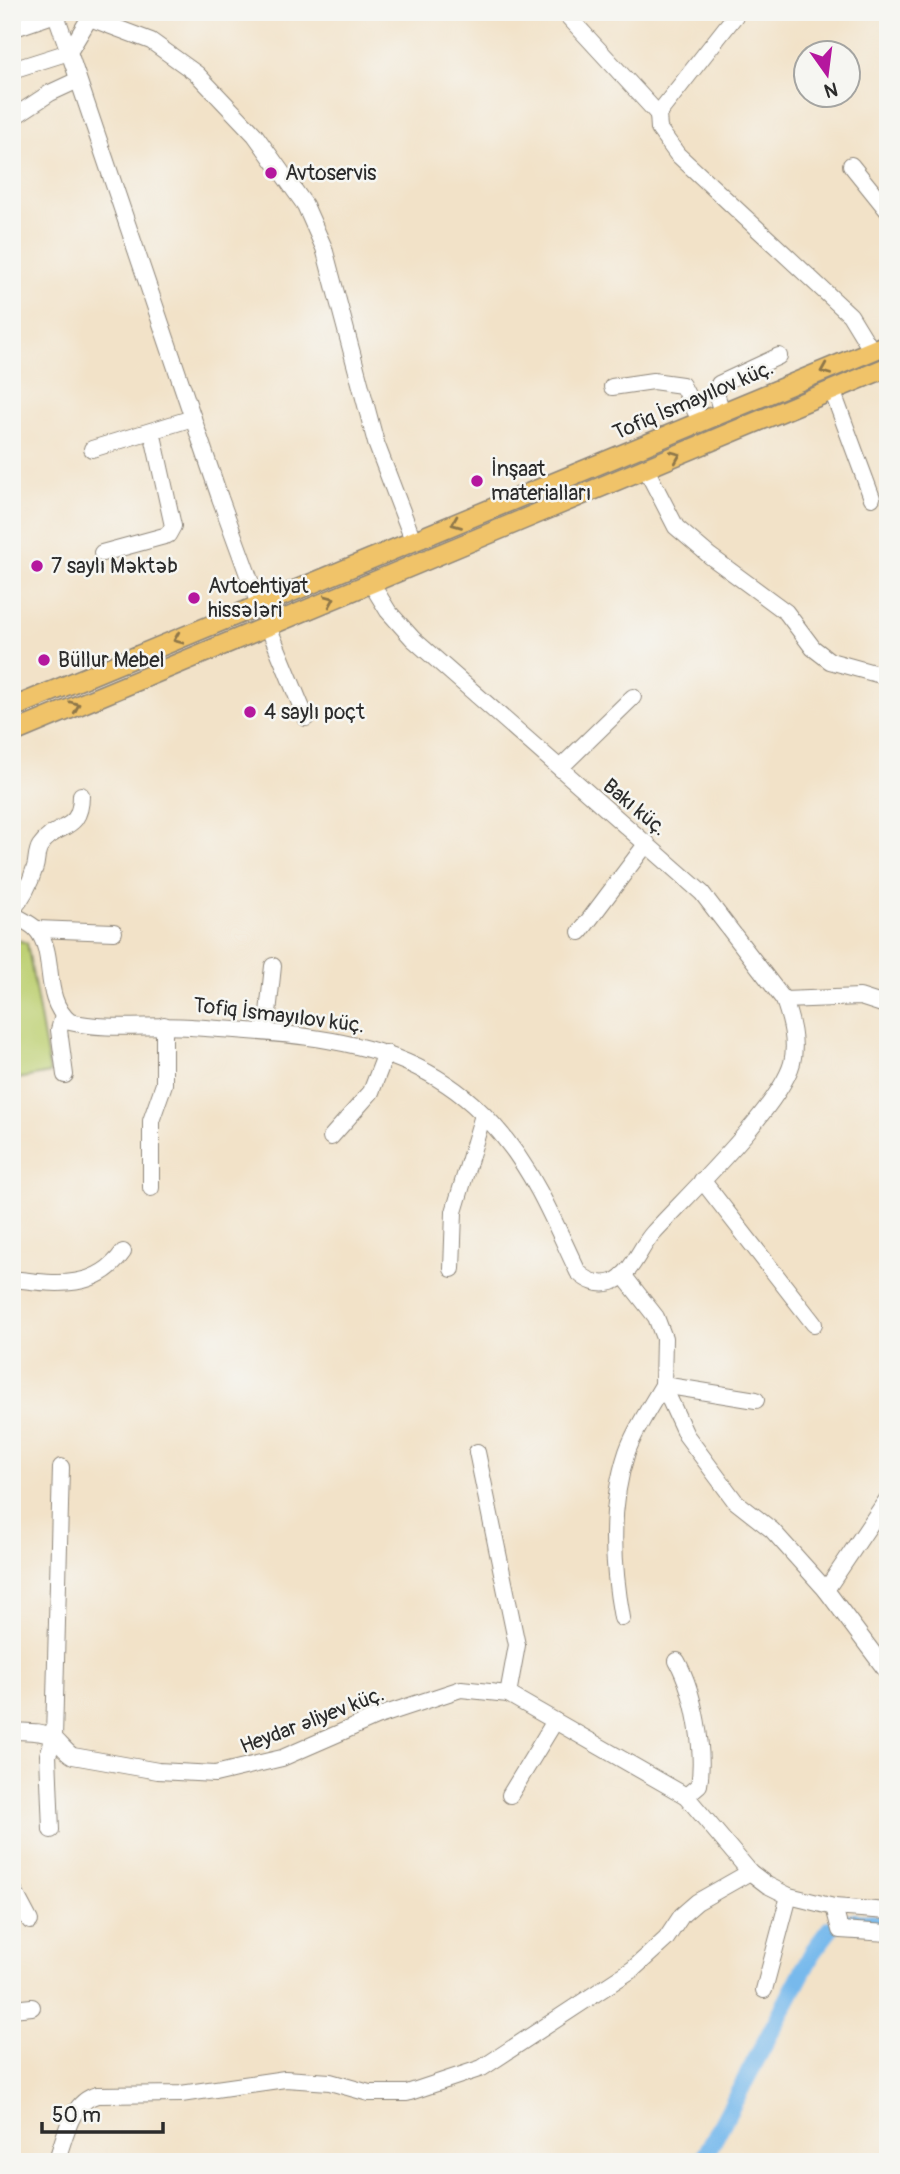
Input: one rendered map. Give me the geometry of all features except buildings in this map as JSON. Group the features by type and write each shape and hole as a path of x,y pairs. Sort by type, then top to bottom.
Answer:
{"main road":[{"name":"Tofiq İsmayılov küç.","path":"12,708 880,347"},
{"path":"12,733 885,368 880,347"},
{"path":"554,483 563,503"},
{"path":"259,605 268,626"}],"street":[{"path":"564,12 658,114 659,129 677,154 850,315 880,347"},
{"path":"658,114 738,12"},
{"path":"12,29 56,13 259,605"},
{"path":"12,71 69,52 91,15 151,41 197,74 256,135 305,205 324,248 376,443 413,540"},
{"path":"12,118 50,93 78,80"},
{"path":"851,165 888,211"},
{"path":"722,413 716,393 719,384 779,356"},
{"path":"612,387 653,381 682,385 701,422"},
{"path":"832,390 872,498"},
{"path":"92,449 193,418"},
{"path":"103,553 168,536 173,526 152,431"},
{"path":"646,469 676,527 709,556 786,612 813,648 830,661 888,677"},
{"name":"Bakı küç.","path":"371,583 388,611 413,639 702,893 784,1000"},
{"path":"268,626 306,718"},
{"path":"560,768 633,697"},
{"path":"65,1074 59,1030 63,1016 54,999 43,940 36,929 12,913 25,896 39,848 53,834 72,825 81,812 81,795"},
{"path":"580,932 646,843"},
{"path":"36,929 114,932"},
{"path":"266,1032 273,966"},
{"path":"888,1006 860,997 784,1000 792,1023 794,1049 784,1082 776,1097 645,1242 623,1275 656,1317 664,1338 663,1385 686,1435 736,1501 772,1530 826,1590 888,1673"},
{"name":"Tofiq İsmayılov küç.","path":"63,1016 79,1024 164,1025 266,1032 361,1045 386,1053 442,1079 483,1115 515,1153 539,1190 578,1272 589,1281 601,1283 613,1282 623,1275"},
{"path":"151,1188 151,1121 164,1084 164,1025"},
{"path":"331,1136 371,1092 386,1053"},
{"path":"452,1269 454,1212 483,1115"},
{"path":"702,1180 814,1324"},
{"path":"12,1279 54,1284 85,1280 111,1269 123,1252"},
{"path":"663,1385 756,1400"},
{"path":"622,1618 615,1576 613,1521 627,1451 663,1385"},
{"path":"477,1452 517,1646 508,1694"},
{"path":"51,1830 48,1755 54,1738 61,1467"},
{"path":"826,1590 888,1498"},
{"path":"677,1661 691,1698 702,1765 699,1785 686,1796"},
{"name":"Heydar Əliyev küç.","path":"12,1731 37,1732 54,1738 61,1749 73,1756 158,1771 215,1774 282,1758 376,1717 461,1689 508,1694 686,1796 750,1872 789,1896 834,1907 888,1911"},
{"path":"510,1795 555,1721"},
{"path":"56,2162 76,2107 84,2099 97,2095 181,2094 285,2079 330,2082 369,2093 407,2092 482,2068 633,1969 666,1939 682,1914 697,1902 750,1872"},
{"path":"12,1887 30,1921"},
{"path":"764,1990 789,1896"},
{"path":"834,1907 840,1930 888,1933"},
{"path":"12,2009 32,2007"}],"green space":[{"path":"12,938 27,943 50,1073 12,1080"}],"waterway":[{"path":"848,1922 888,1924"},
{"path":"702,2162 814,1950 830,1929"}],"place":[{"name":"Avtoservis","path":"271,173"},
{"name":"İnşaat materialları","path":"477,481"},
{"name":"7 saylı Məktəb","path":"37,566"},
{"name":"Avtoehtiyat hissələri","path":"194,598"},
{"name":"Büllur Mebel","path":"44,660"},
{"name":"4 saylı poçt","path":"250,712"}]}
